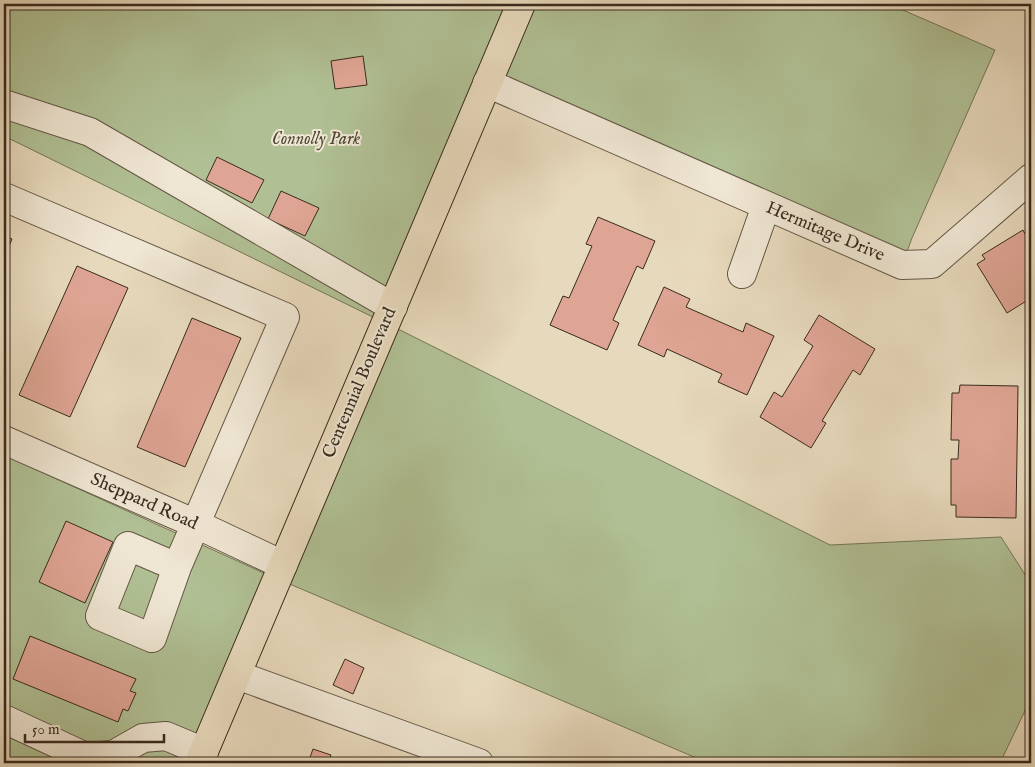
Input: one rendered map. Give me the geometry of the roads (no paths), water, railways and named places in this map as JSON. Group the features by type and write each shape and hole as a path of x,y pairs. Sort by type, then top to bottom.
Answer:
{"main road":[{"name":"Centennial Boulevard","path":"202,758 521,4"}],"street":[{"name":"Hermitage Drive","path":"484,91 566,138 601,133 902,265 932,264 1031,178"},
{"path":"4,104 90,132 392,307"},
{"path":"4,197 285,317 177,567"},
{"path":"742,274 766,206"},
{"name":"Sheppard Road","path":"4,440 196,524 283,565"},
{"path":"237,674 479,763"},
{"path":"4,719 86,756 113,755 143,738 166,736 202,758"}],"park label":[{"name":"Connolly Park","path":"316,139"}]}
